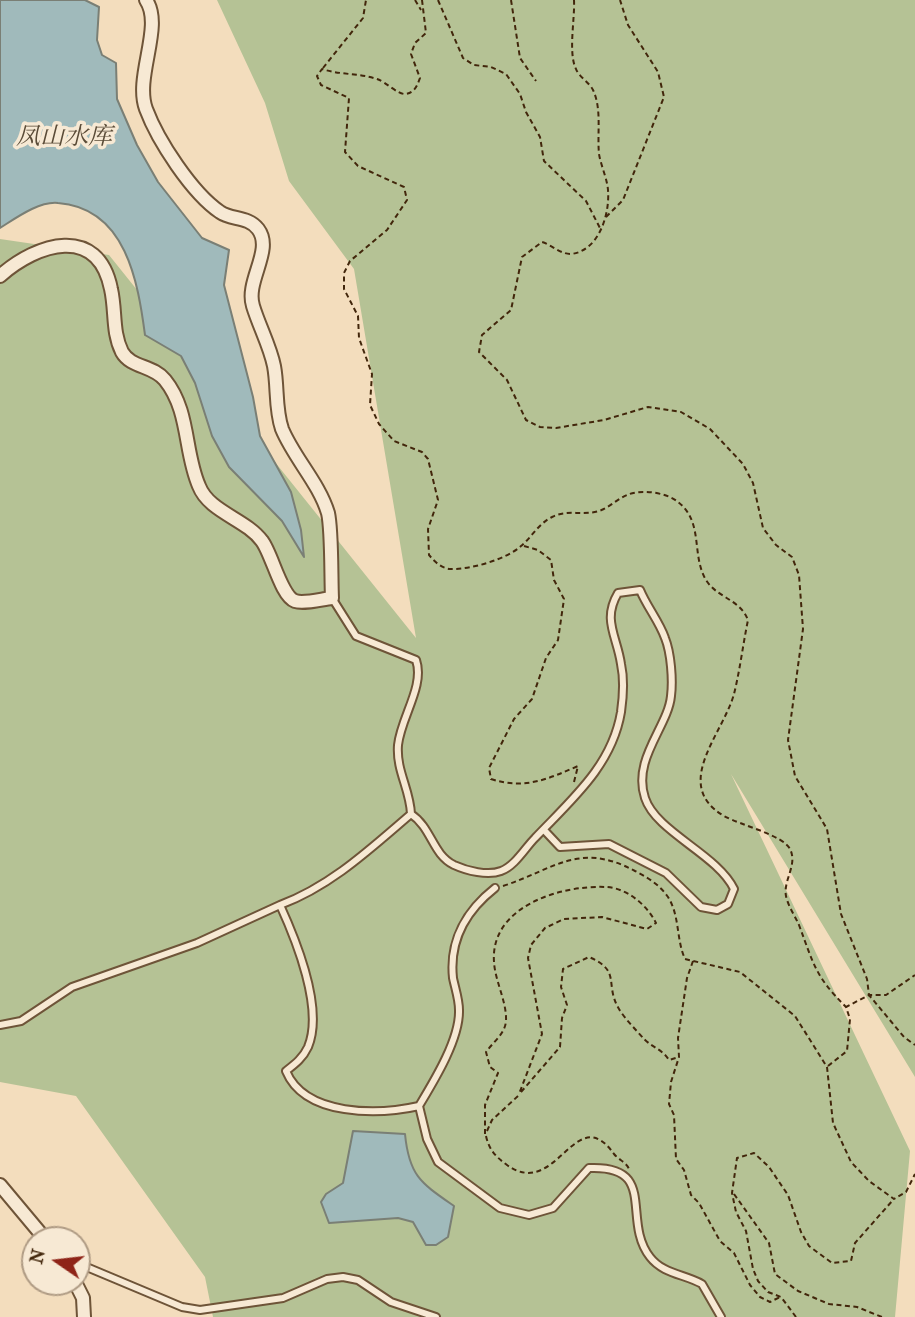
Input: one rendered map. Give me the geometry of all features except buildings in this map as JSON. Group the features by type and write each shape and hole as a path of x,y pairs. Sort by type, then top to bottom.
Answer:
{"street":[{"path":"0,276 12,265 56,245 92,252 106,271 112,291 114,326 121,350 128,362 155,371 165,380 178,402 189,439 197,483 203,495 256,533 268,549 287,595 296,601 332,598 328,514 283,431 277,411 273,363 251,302 251,284 260,258 262,239 258,229 248,220 222,214 203,199 155,131 144,105 143,76 152,22 146,0"},
{"path":"0,1185 34,1226"},
{"path":"82,1296 84,1317"}],"lane":[{"path":"411,814 423,822 438,854 455,866 481,873 502,871 544,830 590,783 613,740 621,711 622,665 611,626 610,607 618,593 640,590 666,638 671,698 648,752 643,774 645,799 655,815 726,874 734,889 731,897 728,904 717,911 701,907 666,873 637,857 609,844 560,847 544,830"},
{"path":"332,598 356,636 416,660 420,671 405,714 397,769 410,798 411,814"},
{"path":"0,1025 21,1021 72,987 197,943 308,895 349,867 411,814"},
{"path":"495,888 477,902 463,920 453,974 460,1012 447,1053 419,1106 426,1139 438,1162 500,1208 529,1215 553,1208 589,1168 612,1167 625,1175 635,1193 637,1233 649,1257 663,1270 702,1284 721,1317"},
{"path":"280,905 298,943 308,980 312,1025 309,1046 300,1060 286,1072 291,1083 331,1107 397,1111 419,1106"},
{"path":"91,1270 157,1298 200,1310 283,1298 327,1279 344,1277 358,1280 391,1302 436,1317"}],"path":[{"path":"366,0 363,18 347,42 317,76 321,85 349,99 345,152 358,166 404,187 407,200 387,230 350,261 344,273 344,289 358,316 359,338 372,374 370,405 379,424 394,441 422,452 428,459 438,500 428,529 429,555 438,565 450,569 468,567 508,555 522,546 533,530 552,516 572,511 598,512 628,494 640,492 677,501 690,516 697,536 698,561 706,580 717,592 737,603 748,620 733,695 702,766 699,783 703,797 718,813 734,822 781,839 789,848 793,860 785,895 811,963 822,983 846,1007 849,1019 847,1051 827,1066"},
{"path":"415,0 422,11"},
{"path":"322,69 338,75 378,79 401,94 410,93 416,88 420,78 411,54 415,43 426,33 422,0"},
{"path":"438,0 463,58 474,65 491,67 506,74 520,94 526,112 540,136 544,161 564,176 586,201 601,229"},
{"path":"511,0 520,58 536,81"},
{"path":"574,0 576,24 572,53 576,70 593,89 598,114 599,155 608,191 606,217 597,238 574,254 563,253 542,242 522,257 511,310 482,335 479,352 507,380 526,420 540,427 555,428 604,421 648,407 681,412 710,429 743,464 753,483 762,527 776,544 792,557 799,575 803,629 788,740 795,776 827,829 841,914 867,979 869,995 904,1037 915,1045"},
{"path":"606,217 623,200 664,97 657,72 628,25 620,0"},
{"path":"522,546 538,550 551,561 554,580 564,599 563,617 558,640 547,658 532,699 514,719 489,768 491,779 522,785 544,781 578,766 569,803"},
{"path":"495,888 580,856 598,856 623,864 652,880 668,896 676,914 680,948 685,959 716,964 740,972 756,982 795,1016 827,1066 833,1124 851,1162 869,1181 894,1199"},
{"path":"519,1094 542,1034 528,958 531,945 545,928 564,919 602,917 647,929 656,923 649,909 613,887 582,886 549,895 509,918 498,939 493,959 506,1020 502,1033 486,1052 491,1067 498,1073 485,1105 485,1134 488,1147 499,1159 515,1171 531,1174 545,1169 579,1139 601,1138 616,1157 629,1166 629,1182"},
{"path":"485,1134 492,1120 560,1047 562,1018 567,1005 561,987 562,970 589,957 604,964 611,972 611,991 620,1011 645,1040 662,1049 669,1060 679,1057"},
{"path":"693,961 681,1017 679,1057 668,1104 674,1115 676,1159 684,1171 691,1195 699,1203 720,1241 734,1253 755,1291 770,1302 781,1297"},
{"path":"846,1007 869,995 886,995 915,975"},
{"path":"796,1317 781,1297 768,1292 758,1281 746,1231 736,1212 733,1193 737,1158 754,1153 769,1167 788,1195 809,1246 832,1263 851,1261 855,1243 894,1199 906,1192 915,1174"},
{"path":"733,1193 769,1243 775,1274 798,1291 819,1299 857,1307 882,1317"}],"green space":[{"path":"217,0 915,0 915,1077 731,774 910,1151 895,1317 213,1317 205,1277 76,1096 0,1082 0,239 109,255 416,638 354,269 289,181 265,103"}],"water":[{"name":"凤山水库","path":"0,0 85,0 99,7 97,40 102,55 116,63 117,99 137,145 158,182 202,238 229,250 224,285 253,397 260,436 291,492 301,530 304,557 282,521 229,467 212,436 195,383 181,356 145,335 132,271 114,233 99,218 81,208 58,203 36,207 0,228"},
{"path":"353,1131 405,1134 410,1160 419,1177 454,1206 448,1237 436,1245 426,1245 413,1222 398,1218 329,1223 321,1202 326,1194 343,1183"}]}
